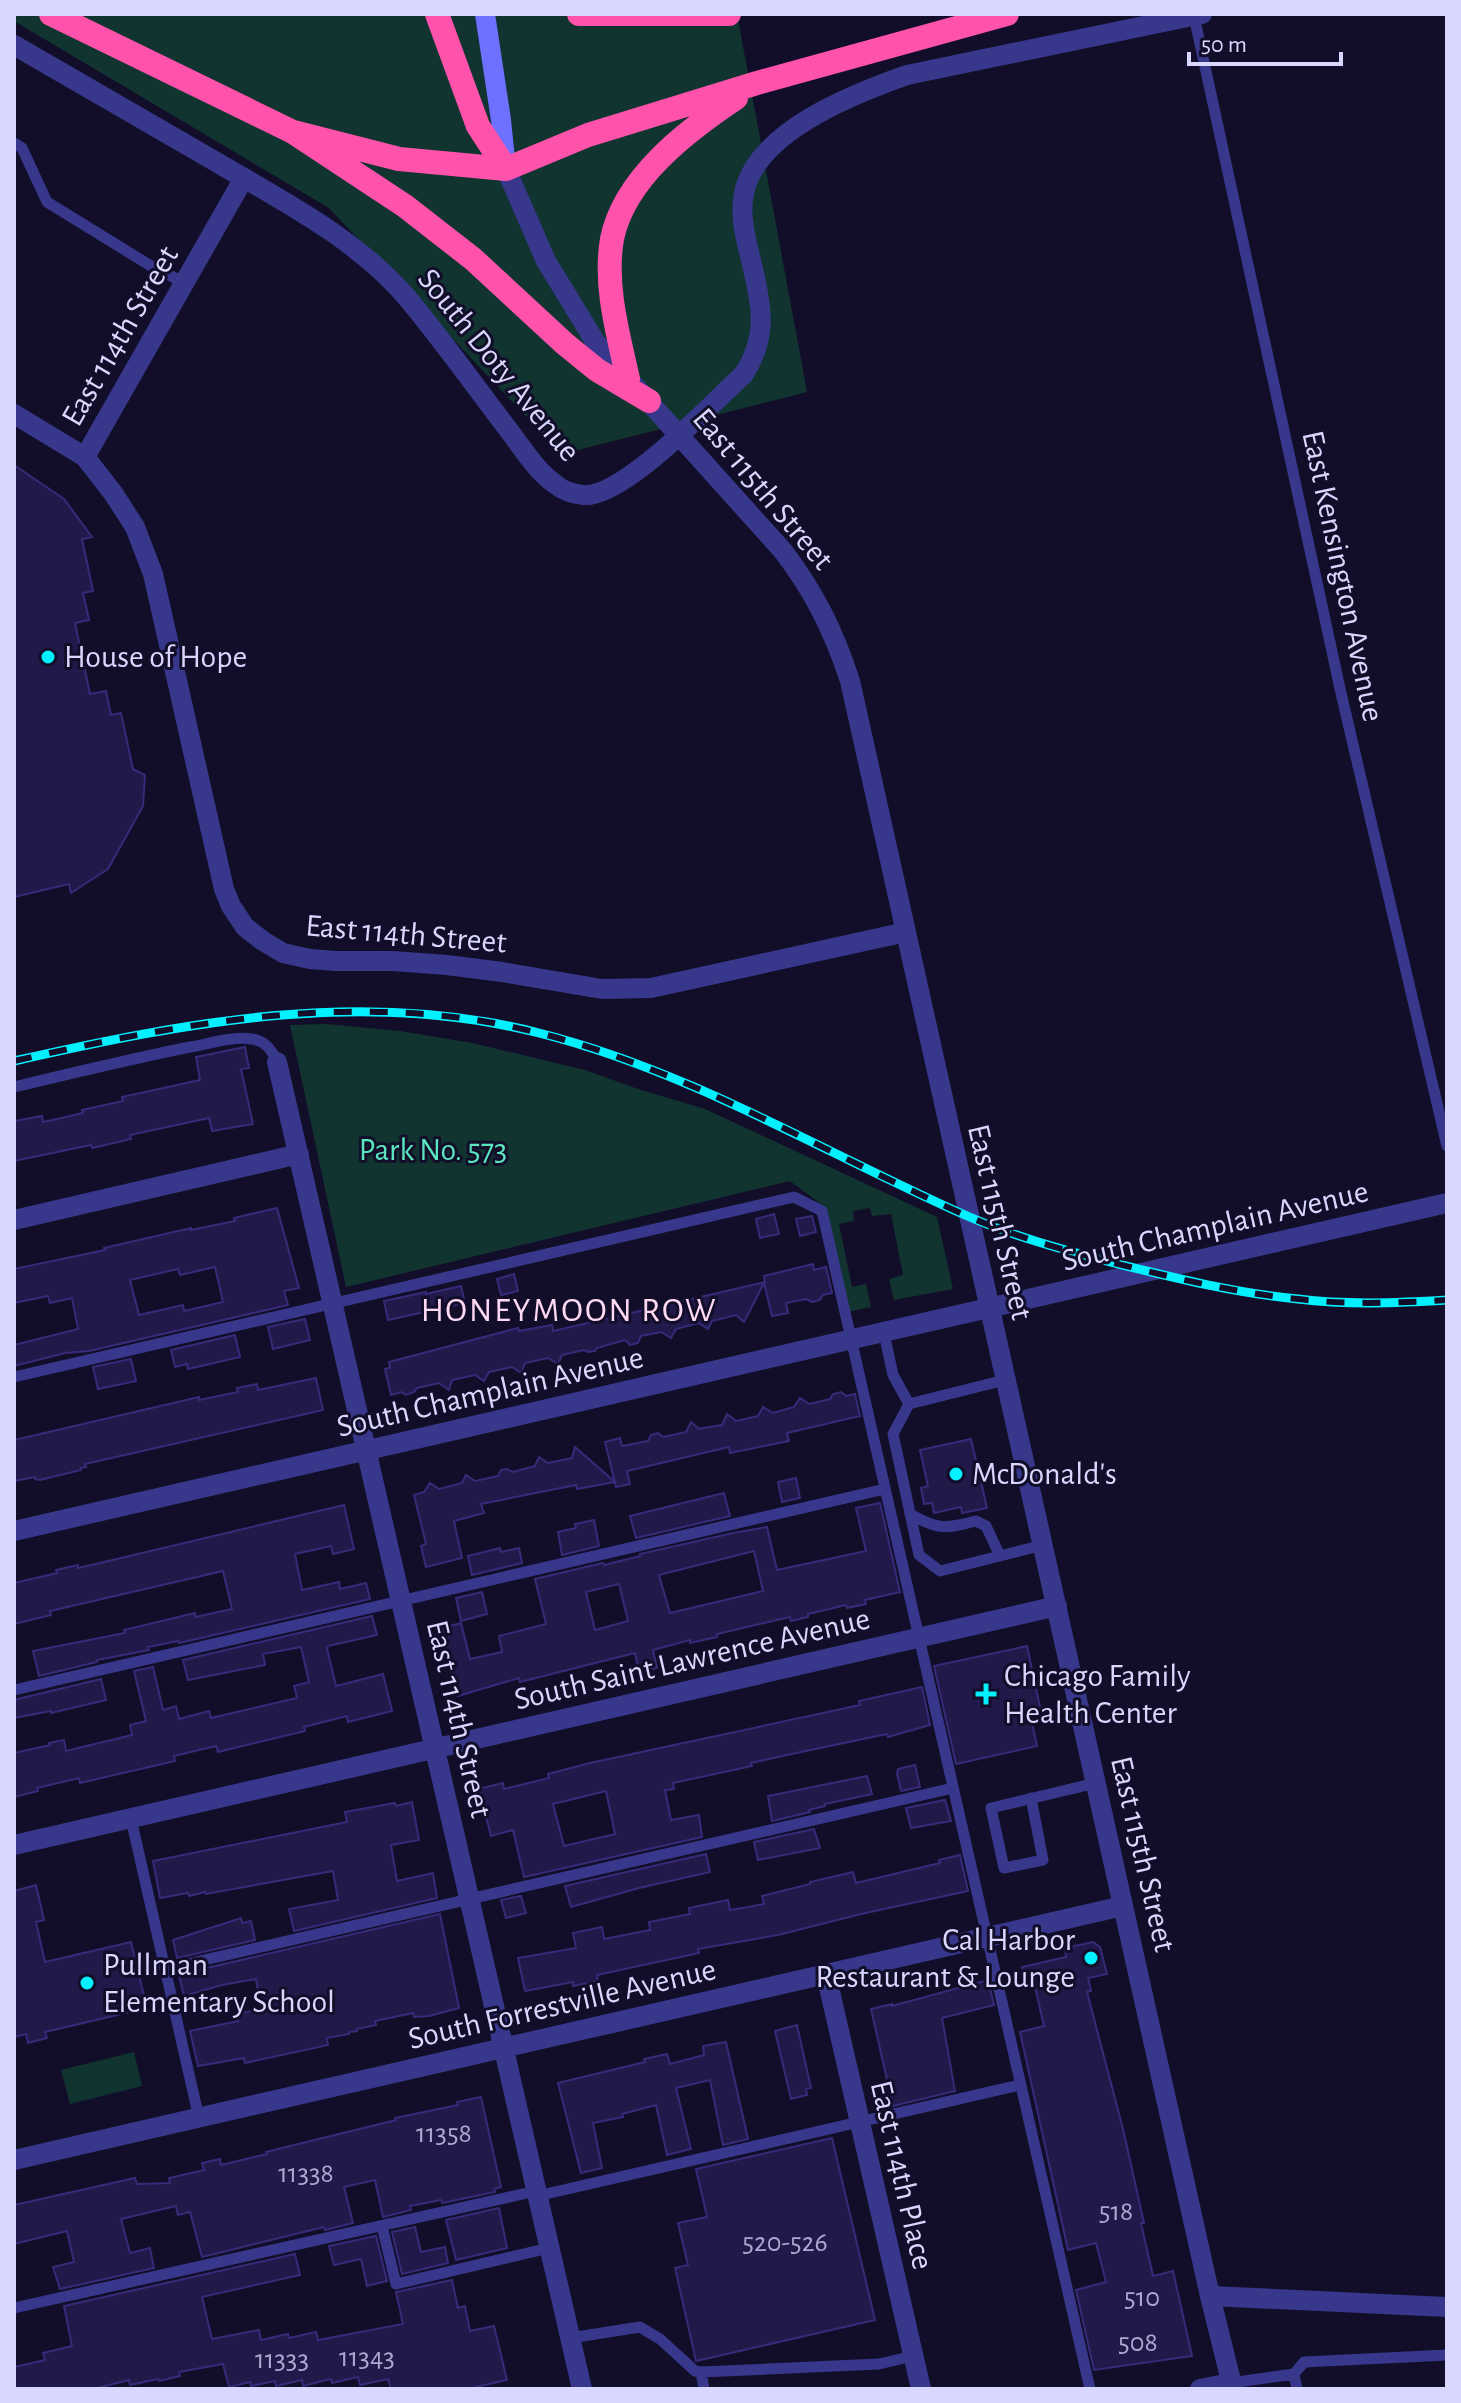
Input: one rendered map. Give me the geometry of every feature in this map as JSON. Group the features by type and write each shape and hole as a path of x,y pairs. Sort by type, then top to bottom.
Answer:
{"highway":[{"path":"51,14 293,132 405,206 473,259 597,370 649,401"},
{"path":"437,14 478,126 506,169"},
{"path":"579,14 729,14"},
{"path":"293,132 399,159 506,169 588,135 757,83 1007,14"},
{"path":"628,379 615,324 610,260 613,236 626,204 643,178 697,124 757,83"}],"main road":[{"path":"485,14 506,169"}],"street":[{"name":"South Doty Avenue","path":"14,45 323,226 383,271 535,464 555,485 584,495 613,488 631,476 744,374 753,359 760,337 761,317 743,201 746,184 756,165 769,149 792,130 878,85 907,75 1198,15"},
{"name":"East 115th Street","path":"506,169 546,261 596,343 783,551 806,581 839,646 850,681 1231,2387"},
{"name":"East 114th Street","path":"244,178 85,457 135,527 153,574 224,889 245,927 283,953 310,959 447,965 626,990 688,981 906,932"},
{"path":"14,414 85,457"},
{"name":"East 114th Street","path":"277,1062 582,2389"},
{"path":"14,1220 299,1154"},
{"name":"South Champlain Avenue","path":"14,1531 1447,1203"},
{"name":"South Saint Lawrence Avenue","path":"14,1845 1057,1606"},
{"name":"South Forrestville Avenue","path":"14,2160 1123,1906"},
{"name":"East 114th Place","path":"826,1974 921,2389"},
{"path":"1210,2296 1447,2307"},
{"path":"1200,2389 1231,2387"}],"lane":[{"name":"East Kensington Avenue","path":"1198,15 1341,693 1447,1146"},
{"path":"14,143 22,148 47,202 151,266 185,283"},
{"path":"14,1087 221,1041 251,1039 263,1043 272,1051 277,1062"},
{"path":"14,1377 794,1197 822,1211 1090,2389"},
{"path":"884,1333 893,1375 909,1404"},
{"path":"1005,1380 909,1404 893,1434 919,1555 940,1571 1043,1545"},
{"path":"14,1690 885,1489"},
{"path":"910,1514 932,1527 953,1527 976,1521 986,1526 1000,1556"},
{"path":"1031,1798 1043,1860 1004,1868 991,1808 1031,1798 1096,1783"},
{"path":"165,1969 953,1788"},
{"path":"131,1819 199,2118"},
{"path":"14,2308 1020,2085"},
{"path":"382,2226 396,2284 549,2248"},
{"path":"570,2338 640,2327 660,2339 695,2371 701,2372 879,2364 913,2356"},
{"path":"1231,2387 1294,2374 1304,2362 1447,2355"},
{"path":"701,2372 704,2389"},
{"path":"1294,2374 1297,2389"}],"green space":[{"path":"14,14 737,14 807,392 558,455 536,427 329,208 14,21"},
{"name":"Park No. 573","path":"326,1024 400,1031 472,1043 585,1070 705,1109 937,1217 953,1289 894,1300 889,1279 903,1275 891,1214 872,1216 870,1208 853,1211 854,1221 839,1224 852,1287 866,1284 871,1307 848,1312 825,1207 790,1181 346,1287 290,1025"},
{"path":"134,2052 142,2086 70,2104 61,2070"}],"building":[{"name":"House of Hope","path":"14,465 64,499 92,537 82,539 93,591 83,593 89,620 75,623 90,694 106,691 111,715 121,713 133,769 145,775 143,806 108,869 71,893 69,884 14,897"},
{"path":"245,1047 249,1068 241,1069 253,1124 212,1131 209,1118 130,1135 131,1139 92,1148 91,1145 14,1161 14,1121 42,1116 43,1122 66,1117 83,1113 82,1110 123,1101 122,1097 200,1080 196,1057"},
{"path":"277,1208 299,1288 284,1291 288,1305 14,1366 14,1345 78,1329 72,1298 50,1303 48,1296 14,1303 14,1269 191,1228 235,1221 234,1218","holes":["215,1267 223,1302 184,1311 183,1305 139,1315 130,1280 178,1269 180,1275"]},
{"path":"774,1214 779,1234 760,1238 756,1219"},
{"path":"812,1216 816,1232 800,1236 796,1219"},
{"path":"813,1264 814,1270 826,1267 832,1293 812,1302 806,1299 786,1303 788,1313 772,1316 764,1283 744,1322 736,1315 712,1321 708,1329 699,1323 676,1329 671,1338 661,1332 641,1336 638,1343 630,1345 625,1340 595,1351 562,1355 558,1364 548,1358 525,1363 521,1373 512,1367 489,1372 484,1381 475,1375 452,1380 449,1390 439,1383 417,1388 406,1395 401,1392 391,1395 385,1369 390,1368 389,1362 518,1328 519,1331 552,1325 553,1331 765,1282 764,1276"},
{"path":"514,1274 518,1291 501,1295 497,1279"},
{"path":"461,1286 465,1303 388,1320 384,1301"},
{"path":"305,1319 310,1340 273,1349 268,1327"},
{"path":"235,1335 240,1357 188,1369 187,1364 175,1367 171,1350"},
{"path":"131,1359 136,1381 98,1389 93,1367"},
{"path":"316,1378 323,1410 85,1464 86,1467 81,1470 40,1480 35,1477 14,1481 14,1440 199,1397 199,1400 238,1392 237,1388 257,1384 258,1390"},
{"path":"841,1392 846,1396 855,1394 860,1416 787,1433 789,1441 730,1453 729,1447 627,1471 630,1484 616,1487 605,1442 620,1438 622,1446 648,1441 651,1435 658,1433 663,1437 686,1432 691,1422 699,1429 722,1425 727,1414 736,1421 758,1416 763,1407 773,1413 794,1407 800,1398 809,1404 830,1399 833,1394"},
{"name":"McDonald's","path":"971,1439 987,1508 962,1513 961,1507 934,1513 932,1503 924,1504 921,1488 928,1486 920,1450"},
{"path":"575,1447 615,1482 577,1489 576,1485 481,1504 484,1513 454,1521 462,1558 426,1567 421,1546 426,1544 414,1495 424,1492 430,1483 439,1489 462,1483 466,1475 475,1481 498,1476 501,1470 513,1472 535,1466 539,1457 548,1463 572,1458"},
{"path":"796,1478 800,1498 782,1502 778,1482"},
{"path":"724,1493 730,1516 636,1538 630,1516"},
{"path":"880,1503 900,1592 865,1600 866,1604 847,1608 846,1605 791,1621 790,1617 653,1650 657,1668 639,1672 635,1653 520,1682 519,1678 458,1696 444,1648 447,1647 442,1628 461,1623 470,1659 502,1652 499,1636 546,1624 535,1579 767,1527 777,1570 866,1551 856,1508","holes":["754,1551 763,1591 670,1613 659,1575","619,1584 628,1621 595,1630 586,1592"]},
{"path":"344,1505 354,1549 333,1554 331,1546 295,1554 302,1590 339,1582 340,1589 366,1583 370,1599 179,1643 148,1647 149,1650 39,1676 33,1651 125,1633 124,1630 195,1613 195,1617 232,1609 223,1571 50,1611 51,1615 14,1624 14,1583 57,1573 56,1570 78,1565 78,1568"},
{"path":"594,1520 599,1546 562,1555 558,1532"},
{"path":"500,1548 501,1552 519,1548 522,1563 472,1575 468,1556"},
{"path":"482,1592 487,1614 461,1621 456,1598"},
{"path":"372,1616 377,1635 327,1648 336,1686 383,1674 392,1711 348,1722 347,1716 304,1727 305,1731 218,1752 216,1746 174,1756 175,1761 80,1783 79,1778 14,1797 14,1753 64,1740 66,1751 132,1735 130,1725 146,1721 134,1671 153,1667 163,1710 176,1706 179,1719 209,1711 211,1718 297,1698 294,1686 309,1682 301,1647 263,1654 265,1665 188,1680 183,1660"},
{"name":"Chicago Family Health Center","path":"1027,1646 1043,1721 1032,1723 1037,1746 956,1764 934,1666"},
{"path":"101,1679 106,1700 14,1718 14,1702 18,1699"},
{"path":"922,1687 930,1725 888,1737 887,1734 801,1752 673,1783 674,1789 665,1790 671,1820 699,1815 702,1837 524,1877 513,1830 491,1836 479,1789 503,1783 504,1789 549,1778 548,1774 590,1763 860,1705 859,1701","holes":["606,1791 615,1834 564,1846 553,1804"]},
{"path":"915,1765 920,1787 901,1791 898,1769"},
{"path":"867,1776 872,1794 825,1804 810,1812 772,1821 768,1796"},
{"path":"945,1800 951,1821 911,1828 906,1808"},
{"path":"412,1802 419,1840 391,1845 397,1881 433,1873 437,1898 294,1931 289,1909 338,1900 333,1871 206,1894 189,1896 188,1893 160,1898 153,1861 347,1822 345,1812"},
{"path":"814,1829 820,1848 758,1860 754,1842"},
{"path":"706,1854 710,1872 571,1907 565,1886"},
{"path":"960,1855 968,1891 778,1935 698,1949 699,1953 597,1975 598,1981 573,1986 573,1982 525,1991 518,1958 576,1948 573,1933 602,1927 604,1939 650,1930 649,1922 690,1914 689,1908 728,1900 730,1910 764,1904 762,1896 810,1882 853,1872 856,1883 940,1863 939,1860"},
{"path":"36,1885 44,1920 36,1922 45,1962 131,1942 147,2008 45,2032 47,2038 28,2043 26,2034 14,2037 14,1891"},
{"path":"521,1896 526,1913 506,1918 501,1900"},
{"path":"440,1914 459,2008 429,2016 414,2017 413,2013 375,2021 376,2025 327,2038 328,2045 245,2063 244,2058 198,2066 190,2031 238,2021 237,2014 261,2009 256,1979 184,1996 181,1974"},
{"path":"241,1918 242,1923 251,1921 255,1940 177,1958 173,1940"},
{"path":"1093,1942 1100,1947 1107,1974 1088,1978 1091,1991 1087,1992 1123,2129 1153,2276 1173,2271 1192,2356 1094,2370 1076,2290 1106,2282 1096,2243 1068,2250 1020,2032 1044,2026 1035,1987 1027,1988 1022,1967 1066,1957 1065,1948"},
{"path":"988,1980 994,2005 942,2018 955,2091 893,2106 871,2009"},
{"path":"797,2025 811,2088 806,2089 807,2095 791,2099 775,2031"},
{"path":"726,2042 748,2139 723,2145 710,2080 676,2088 691,2149 667,2155 656,2105 622,2114 623,2117 593,2123 602,2168 581,2173 558,2083 667,2054 670,2064 704,2055 703,2046"},
{"path":"481,2097 501,2187 494,2189 495,2192 410,2206 411,2210 383,2217 375,2180 344,2187 353,2223 325,2230 324,2227 202,2257 190,2212 178,2215 176,2206 121,2219 130,2253 150,2248 154,2268 60,2289 53,2267 74,2262 67,2231 14,2244 14,2205 135,2178 137,2184 170,2183 169,2178 204,2170 202,2163 220,2159 221,2165"},
{"path":"832,2138 875,2320 696,2361 675,2268 688,2265 678,2223 707,2217 696,2169"},
{"path":"499,2208 507,2248 456,2260 446,2220"},
{"path":"415,2227 421,2252 445,2247 448,2263 402,2274 392,2232"},
{"path":"376,2236 387,2281 367,2286 361,2259 334,2265 329,2246"},
{"path":"295,2254 300,2275 202,2297 212,2339 259,2330 261,2340 316,2332 318,2340 403,2324 396,2292 452,2280 458,2308 465,2306 470,2331 494,2326 507,2380 467,2389 391,2389 388,2379 360,2385 358,2377 303,2386 302,2380 276,2386 275,2381 229,2387 223,2364 179,2372 180,2376 159,2381 130,2385 129,2380 93,2389 14,2389 14,2367 45,2360 43,2353 72,2346 64,2306"}],"railway":[{"path":"14,1061 144,1034 276,1016 342,1012 407,1013 473,1020 539,1033 649,1069 755,1115 965,1215 1057,1248 1182,1279 1275,1296 1353,1303 1447,1300"}],"place":[{"name":"House of Hope","path":"48,657"},
{"name":"McDonald's","path":"956,1474"},
{"name":"Chicago Family Health Center","path":"986,1694"},
{"name":"Cal Harbor Restaurant & Lounge","path":"1091,1958"},
{"name":"Pullman Elementary School","path":"87,1983"}],"district":[{"name":"HONEYMOON ROW","path":"569,1311"}]}
